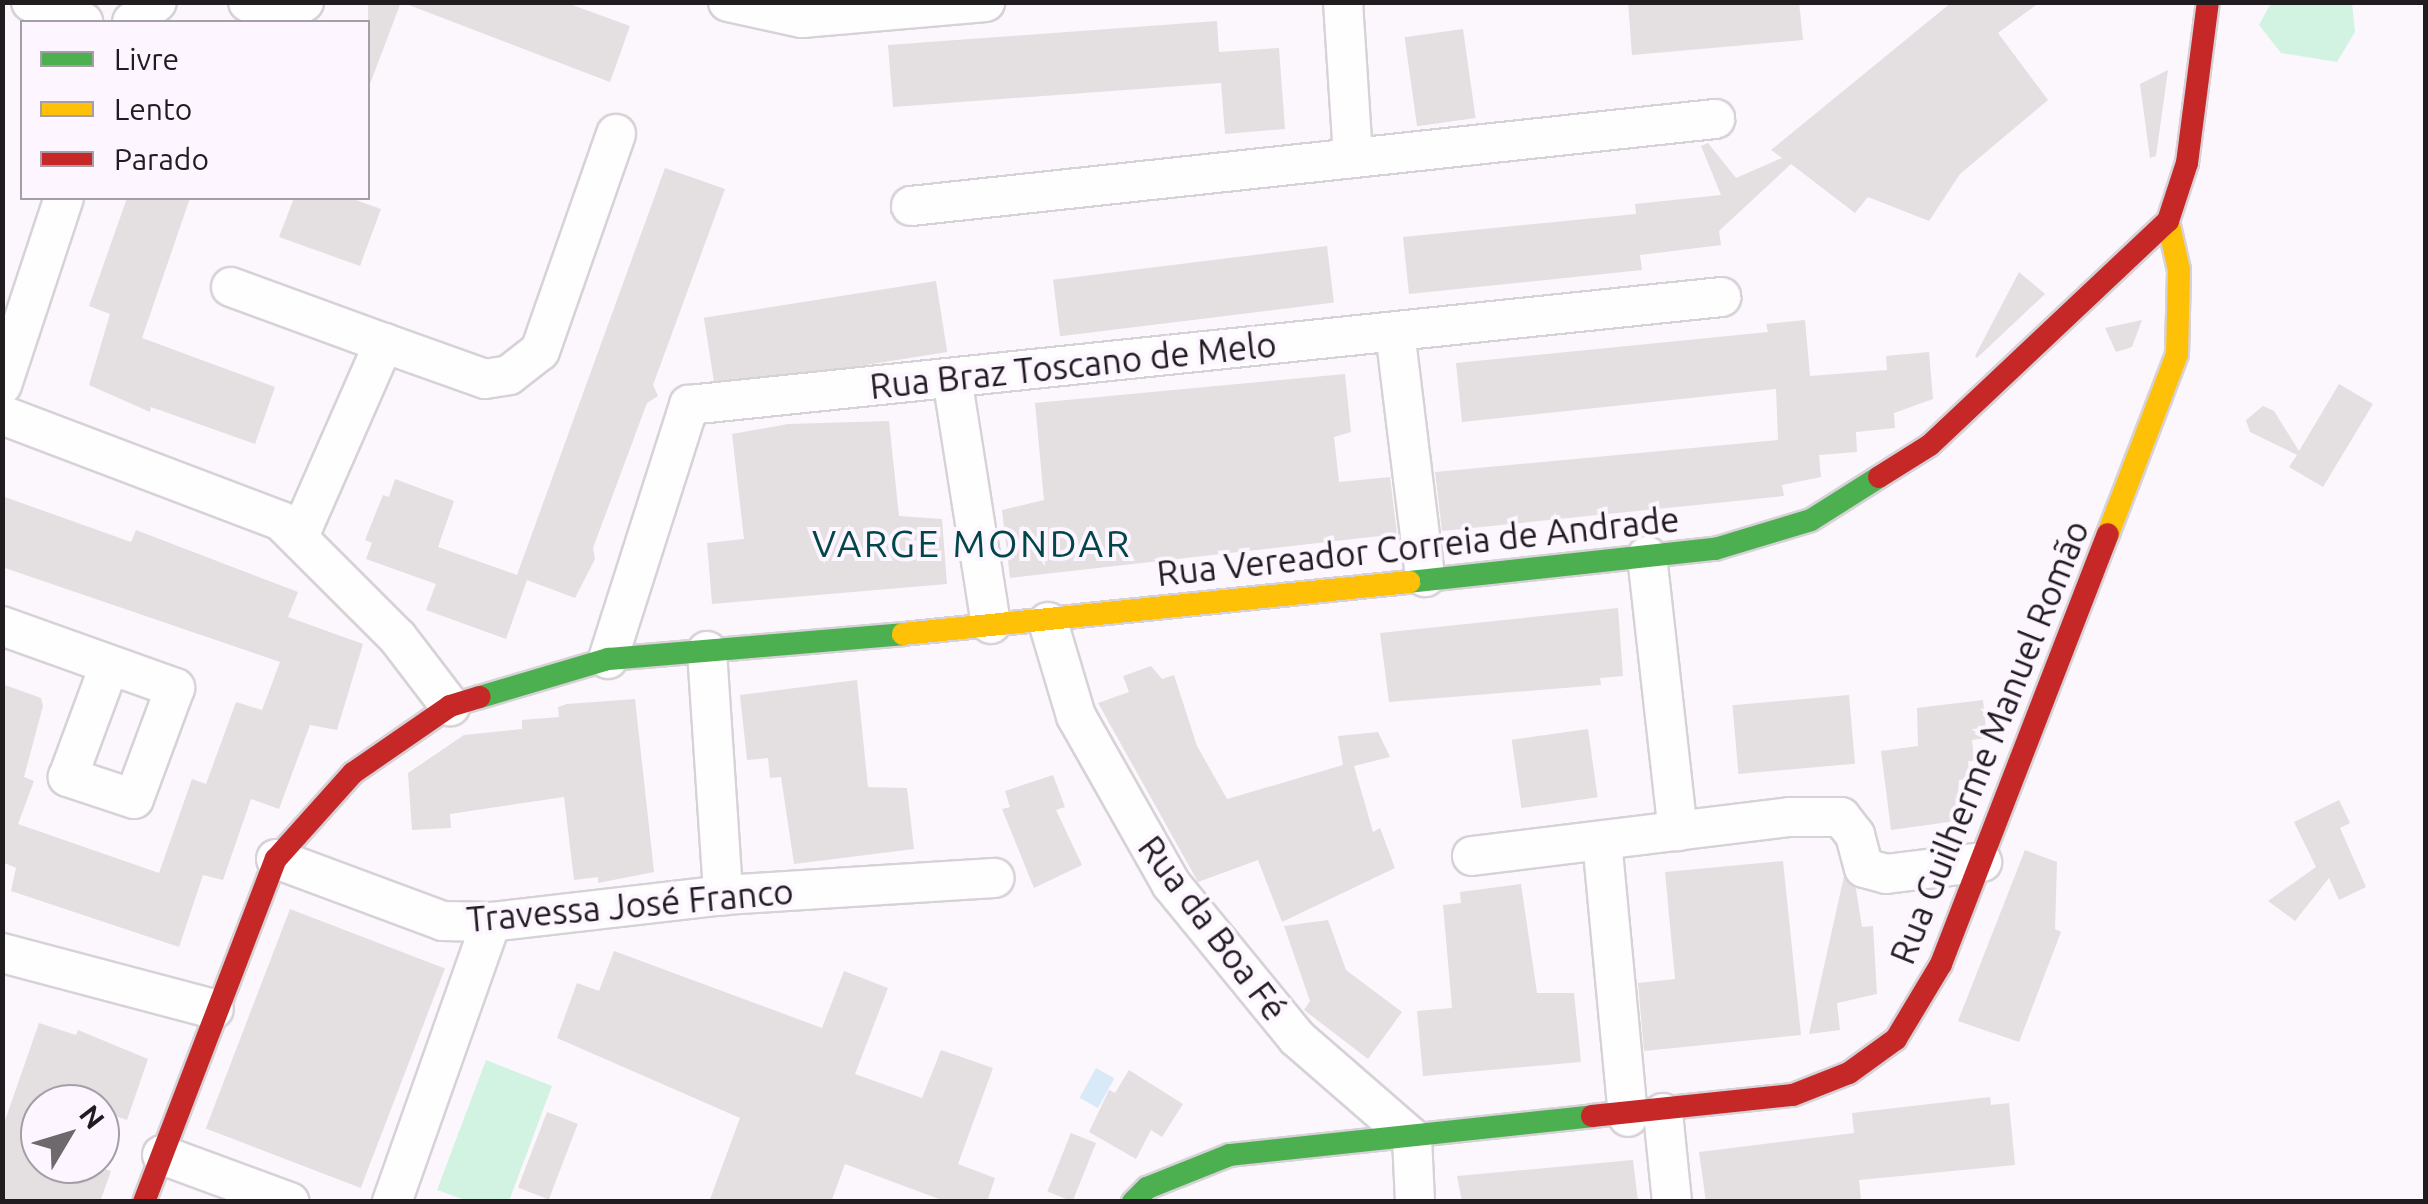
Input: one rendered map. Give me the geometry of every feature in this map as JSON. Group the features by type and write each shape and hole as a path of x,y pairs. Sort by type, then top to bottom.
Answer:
{"street":[{"path":"31,2 78,20"},
{"path":"135,20 158,2"},
{"path":"248,2 285,13 304,2"},
{"path":"728,2 802,18 985,2"},
{"path":"1343,2 1353,156"},
{"path":"2168,221 2187,162 2211,6"},
{"path":"910,206 1715,118"},
{"path":"231,287 486,379 526,366 547,335 616,134"},
{"path":"2,385 63,200"},
{"name":"Rua Vereador Correia de Andrade","path":"144,1202 214,1009 276,859 353,772 450,706 608,659 1048,622 1426,576 1648,556 1766,536 1811,520 1890,476 1987,397 2168,221"},
{"name":"Rua Guilherme Manuel Romão","path":"1133,1202 1147,1188 1230,1155 1645,1115 1792,1095 1848,1074 1896,1039 1941,964 2178,354 2180,270 2168,221"},
{"name":"Rua Braz Toscano de Melo","path":"608,659 689,405 1721,298"},
{"path":"1395,332 1426,576"},
{"path":"300,534 384,343"},
{"path":"952,378 991,624"},
{"path":"2,416 281,520 300,534 398,638 450,706"},
{"path":"1648,556 1678,831"},
{"name":"Rua da Boa Fé","path":"1048,622 1076,716 1171,884 1297,1038 1412,1138"},
{"path":"2,626 108,666"},
{"path":"707,651 723,895"},
{"path":"1472,856 1678,831 1841,817 1855,835 1864,868 1886,874 1982,862"},
{"path":"1602,840 1645,1115 1672,1202"},
{"name":"Travessa José Franco","path":"276,859 443,920 491,922 723,895 994,878"},
{"path":"392,1202 491,922"},
{"path":"2,954 214,1009"},
{"path":"1412,1138 1415,1202"},
{"path":"162,1155 290,1202"}],"green space":[{"path":"2271,3 2352,3 2355,32 2337,62 2281,53 2259,25"},
{"path":"486,1060 552,1086 509,1201 468,1201 437,1190"}],"water":[{"path":"1096,1068 1114,1078 1098,1108 1080,1098"}],"building":[{"path":"368,2 401,2 370,84 370,20"},
{"path":"401,2 564,2 630,26 610,82"},
{"path":"1628,2 1799,2 1803,40 1632,55"},
{"path":"1952,2 2040,2 1998,33 2048,100 1960,174 1929,221 1868,197 1855,213 1791,164 1719,231 1721,245 1640,255 1642,270 1409,294 1403,237 1636,214 1635,204 1721,195 1701,146 1708,143 1736,178 1782,158 1771,150"},
{"path":"1217,21 1219,52 1279,48 1285,129 1225,134 1221,83 893,107 888,45"},
{"path":"1463,29 1476,118 1417,126 1405,37"},
{"path":"2168,70 2156,156 2150,158 2140,84"},
{"path":"665,168 725,189 653,385 658,396 647,403 593,548 595,559 575,598 527,580 506,639 426,610 436,584 366,559 372,543 365,540 383,495 389,497 395,479 454,501 438,547 517,575"},
{"path":"126,200 189,200 142,338 275,387 255,444 151,407 150,412 89,385 110,314 89,306"},
{"path":"293,200 356,200 381,209 360,266 279,237"},
{"path":"1327,246 1334,303 1060,336 1053,280"},
{"path":"2019,272 2045,294 1977,358 1975,356"},
{"path":"936,281 947,352 715,389 704,318"},
{"path":"1805,320 1810,376 1887,370 1886,356 1929,352 1933,399 1894,413 1895,428 1856,432 1857,452 1819,455 1821,477 1782,485 1784,496 1442,531 1435,472 1778,440 1776,389 1462,422 1456,363 1768,332 1766,324"},
{"path":"2142,320 2132,347 2116,352 2105,328"},
{"path":"1345,374 1351,432 1334,437 1339,482 1390,477 1397,534 1010,578 1002,510 1044,500 1035,403"},
{"path":"2339,384 2373,404 2323,487 2289,467 2297,455 2250,432 2246,420 2263,406 2274,411 2299,451"},
{"path":"889,421 899,516 942,519 947,584 712,604 707,543 744,539 732,434 788,424"},
{"path":"2,496 131,542 136,530 298,592 288,617 363,644 337,730 310,725 279,809 251,799 223,880 203,875 179,947 11,891 16,868 2,862 2,684 41,698 43,706 24,777 34,781 18,824 159,873 192,779 206,784 236,702 262,710 280,662 2,567"},
{"path":"1618,608 1623,676 1600,678 1601,685 1389,702 1380,633"},
{"path":"1151,666 1162,679 1174,675 1197,746 1227,799 1343,765 1338,736 1378,732 1390,757 1354,766 1373,832 1380,828 1395,868 1282,922 1258,860 1198,882 1098,703 1129,692 1123,676"},
{"path":"857,680 868,787 907,788 914,849 794,864 781,777 770,778 768,758 747,760 740,695"},
{"path":"1849,695 1855,764 1738,774 1732,705"},
{"path":"635,699 654,872 598,883 598,877 574,880 564,797 450,814 451,828 412,830 408,773 464,735 522,729 522,720 559,717 558,707 567,704"},
{"path":"1983,700 1987,738 1972,740 1974,761 1968,761 1970,779 1959,780 1956,821 1891,830 1881,751 1918,746 1917,708"},
{"path":"1588,729 1598,797 1521,808 1512,740"},
{"path":"1053,775 1065,807 1056,810 1082,865 1034,888 1002,809 1010,807 1005,791"},
{"path":"2339,800 2350,823 2340,828 2366,887 2339,900 2329,878 2295,921 2268,901 2316,867 2294,822"},
{"path":"2025,850 2057,862 2055,929 2061,932 2019,1042 1958,1021"},
{"path":"1783,861 1801,1035 1644,1051 1638,983 1675,979 1665,872"},
{"path":"1844,876 1856,889 1862,927 1873,926 1877,994 1837,1003 1840,1030 1809,1034"},
{"path":"1521,884 1537,993 1574,993 1581,1062 1423,1076 1417,1011 1452,1008 1443,905 1461,903 1460,892"},
{"path":"290,909 445,968 361,1188 206,1128"},
{"path":"1328,920 1346,970 1402,1012 1368,1059 1304,1010 1310,1001 1284,926"},
{"path":"614,951 822,1028 844,971 888,988 855,1074 922,1098 941,1050 993,1068 958,1164 995,1178 987,1202 947,1202 845,1164 831,1202 709,1202 740,1118 557,1038 577,983 599,991"},
{"path":"39,1023 76,1035 78,1030 148,1059 127,1120 120,1118 120,1084 20,1084 20,1184 106,1184 100,1202 2,1202 2,1129"},
{"path":"1129,1070 1183,1104 1162,1137 1151,1130 1136,1159 1089,1132 1109,1090 1115,1093"},
{"path":"1990,1097 1991,1105 2009,1103 2015,1165 1859,1180 1861,1200 1847,1202 1706,1202 1699,1152 1854,1133 1852,1113"},
{"path":"547,1112 578,1124 549,1199 518,1188"},
{"path":"1071,1133 1096,1143 1072,1202 1047,1191"},
{"path":"1633,1160 1638,1202 1462,1202 1457,1176"}],"traffic: fast":[{"path":"1409,582 1715,549 1811,520 1879,477"},
{"path":"480,697 608,659 903,634"},
{"path":"1133,1202 1147,1188 1230,1155 1592,1116"}],"traffic: slow":[{"path":"2108,534 2177,354 2179,270 2168,221"},
{"path":"903,634 1409,582"}],"traffic: jam":[{"path":"1879,477 1930,445 2168,221 2187,163 2208,2"},
{"path":"1592,1116 1793,1095 1849,1073 1896,1039 1941,964 2108,534"},
{"path":"144,1202 276,859 353,773 450,706 480,697"}],"district":[{"name":"VARGE MONDAR","path":"972,544"}]}
